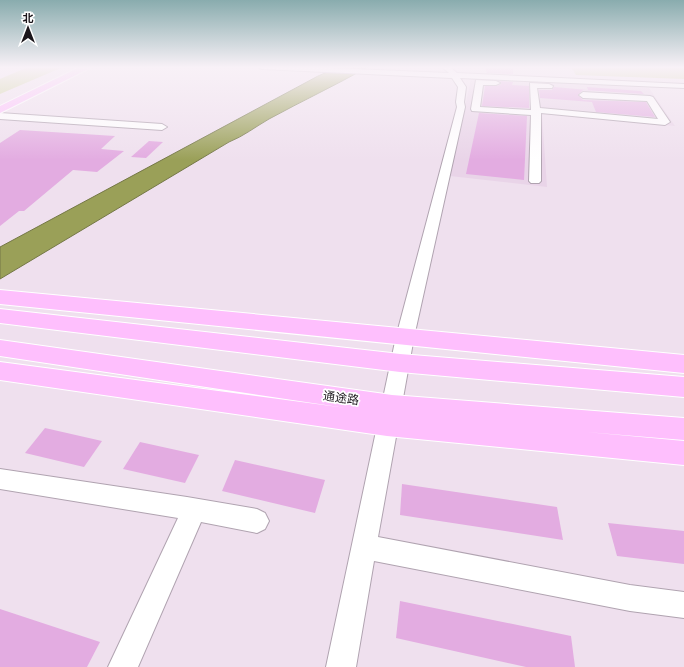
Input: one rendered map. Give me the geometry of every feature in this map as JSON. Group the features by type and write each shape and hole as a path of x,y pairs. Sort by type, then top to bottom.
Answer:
{"main road":[{"path":"0,110 24,98"},
{"path":"0,297 684,364"},
{"path":"0,316 400,363 684,387"},
{"name":"通途路","path":"0,348 389,415 684,429"},
{"path":"0,371 389,415 684,453"}],"street":[{"path":"461,98 460,102 468,108 537,106 665,122 653,110 650,100 625,98"},
{"path":"341,667 405,337 468,108 472,98"},
{"path":"535,181 537,106 536,98"},
{"path":"584,98 586,104"},
{"path":"0,116 162,127"},
{"path":"0,479 257,521"},
{"path":"123,667 194,510"},
{"path":"364,547 630,598 684,605"}],"shaded area":[{"path":"277,98 309,98 229,142 0,279 0,247"},
{"path":"467,98 656,98 675,126 542,114 547,187 450,176"}],"building":[{"path":"483,98 529,98 529,108 482,106"},
{"path":"542,98 581,98 583,100 646,102 655,117 596,112 592,102"},
{"path":"479,113 527,116 524,180 466,174"},
{"path":"20,130 115,136 101,149 124,151 97,172 73,170 24,211 19,211 0,226 0,143"},
{"path":"149,141 163,142 146,158 131,157"},
{"path":"45,428 102,441 84,467 25,453"},
{"path":"140,442 199,455 185,483 123,469"},
{"path":"235,460 325,480 315,513 222,491"},
{"path":"402,484 557,507 563,540 400,515"},
{"path":"608,523 684,531 684,564 617,556"},
{"path":"400,601 571,636 575,667 526,667 396,638"},
{"path":"0,609 100,642 87,667 0,667"}]}
